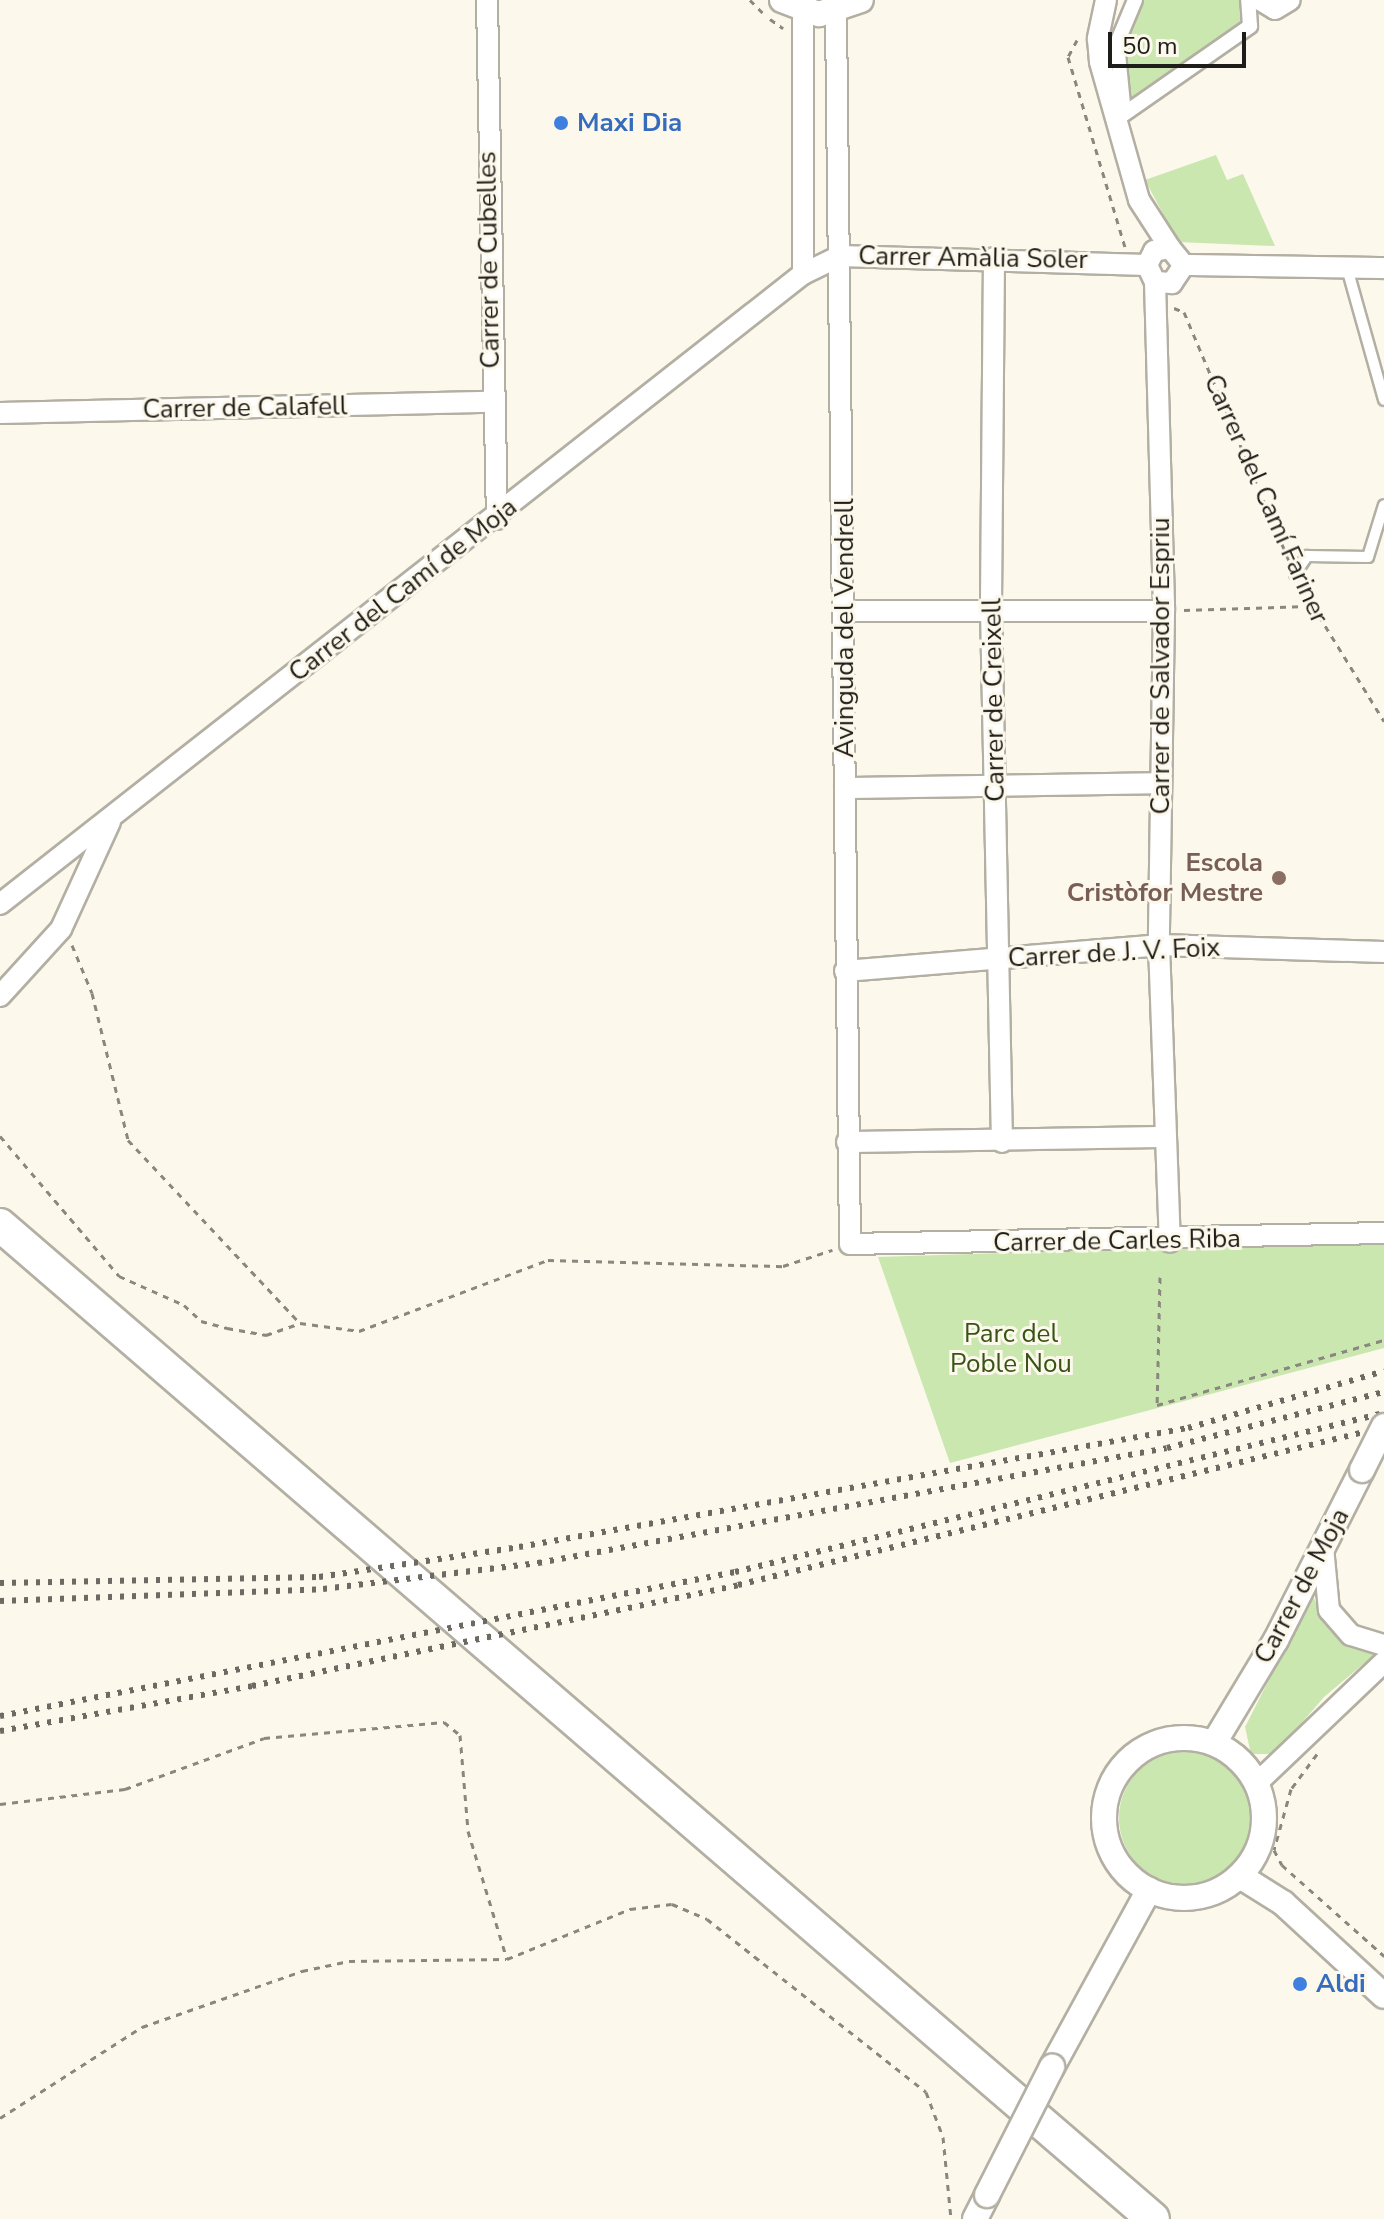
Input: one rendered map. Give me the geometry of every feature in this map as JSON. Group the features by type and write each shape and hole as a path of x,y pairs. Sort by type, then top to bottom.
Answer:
{"highway":[{"path":"0,1225 1153,2219"}],"street":[{"name":"Carrer de Cubelles","path":"487,0 491,402 497,519"},
{"path":"803,274 792,6 836,13 861,0"},
{"path":"1106,0 1098,39 1100,62 1139,200 1184,265"},
{"path":"1135,0 1117,43 1124,114 1250,26 1248,0"},
{"path":"1260,0 1275,9 1290,0"},
{"name":"Avinguda del Vendrell","path":"836,13 847,611 845,971 850,1244"},
{"path":"1170,248 1154,251 1151,273 1172,283 1184,265"},
{"name":"Carrer Amàlia Soler","path":"803,274 840,256 994,258 1151,273"},
{"name":"Carrer de Creixell","path":"994,258 991,609 1002,1142"},
{"path":"1184,265 1346,265 1384,268"},
{"name":"Carrer de Salvador Espriu","path":"1151,273 1164,611 1159,945 1170,1242"},
{"name":"Carrer del Camí de Moja","path":"0,904 497,519 588,437 803,274"},
{"name":"Carrer de Calafell","path":"0,413 491,402"},
{"path":"847,611 1164,611"},
{"path":"845,788 1161,783"},
{"path":"0,996 61,929 111,820"},
{"name":"Carrer de J. V. Foix","path":"845,971 1159,945 1384,952"},
{"path":"847,1142 1002,1142 1166,1137"},
{"name":"Carrer de Carles Riba","path":"850,1244 1170,1242 1384,1233"},
{"name":"Carrer de Moja","path":"1214,1743 1276,1640 1384,1426"},
{"path":"1323,1546 1329,1610 1351,1635 1384,1645"},
{"path":"1257,1783 1384,1662"},
{"path":"1160,1741 1214,1743 1246,1766 1257,1783 1263,1832 1240,1876 1197,1898 1149,1890 1126,1874 1111,1852 1103,1825 1111,1785 1135,1753 1160,1741"},
{"path":"1240,1876 1283,1903 1384,1996"},
{"path":"975,2219 1052,2067 1149,1890"}],"lane":[{"path":"1346,265 1384,400"},
{"path":"1295,574 1307,556 1368,557 1384,505"}],"path":[{"name":"Carrer del Camí Fariner","path":"1184,312 1308,606 1384,721"},
{"path":"1164,611 1308,606"},
{"path":"61,929 92,993 128,1140 300,1323"},
{"path":"2,1139 119,1276 184,1305 201,1321 266,1335 300,1323 359,1331 548,1260 783,1266 850,1244"},
{"path":"1160,1277 1157,1405 1384,1340"},
{"path":"0,1804 125,1789 264,1738 444,1722 460,1735 468,1831 507,1959"},
{"path":"1326,1742 1291,1789 1274,1850 1282,1865 1384,1956"},
{"path":"0,2118 142,2027 302,1971 349,1961 507,1959 630,1909 672,1904 707,1919 926,2092 943,2137 951,2219"}],"green space":[{"path":"1136,0 1247,0 1249,25 1125,112 1117,44"},
{"path":"1216,155 1227,180 1243,174 1275,246 1178,242 1145,180"},
{"name":"Parc del Poble Nou","path":"1384,1241 1384,1348 950,1463 878,1257"},
{"path":"1312,1595 1332,1630 1380,1650 1324,1697 1275,1754 1251,1754 1245,1727"},
{"path":"1185,1752 1210,1757 1231,1772 1246,1793 1251,1818 1246,1843 1231,1864 1210,1879 1185,1884 1160,1879 1139,1864 1124,1843 1119,1818 1124,1793 1139,1772 1160,1757"}],"railway":[{"path":"0,1583 319,1577 519,1547 1188,1428 1384,1371"},
{"path":"0,1601 323,1589 538,1563 1167,1448 1384,1392"},
{"path":"0,1716 735,1572 1384,1413"},
{"path":"0,1731 252,1686 738,1585 1384,1427"}],"place":[{"name":"Maxi Dia","path":"561,123"},
{"name":"Escola Cristòfor Mestre","path":"1279,878"},
{"name":"Aldi","path":"1300,1984"}]}
